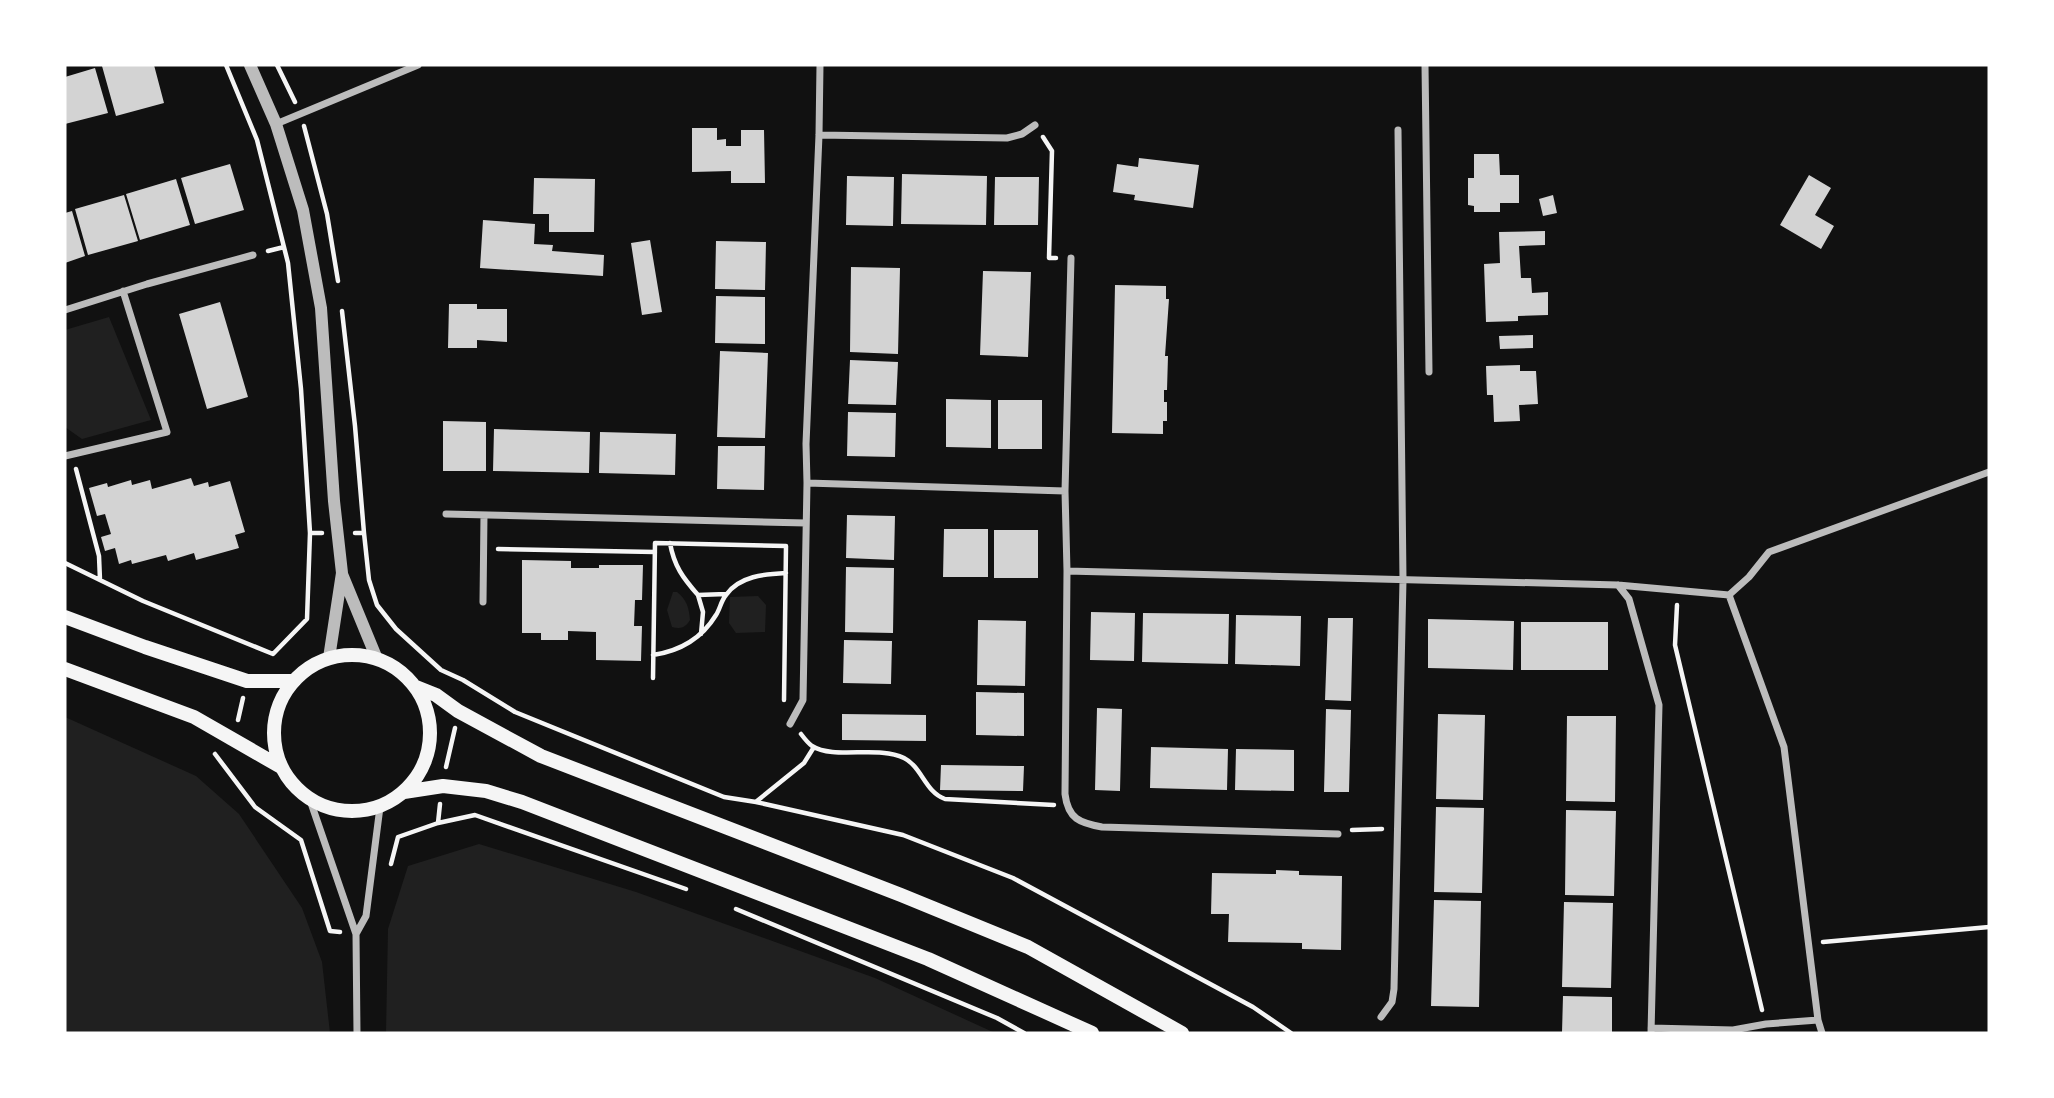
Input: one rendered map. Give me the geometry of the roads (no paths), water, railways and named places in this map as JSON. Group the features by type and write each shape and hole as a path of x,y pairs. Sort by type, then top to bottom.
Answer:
{"main road":[{"path":"65,617 145,648 247,681 293,681"},
{"path":"369,656 377,659 403,673 416,687 426,708 430,730 428,753 418,774 404,792 380,807 352,812 330,809 310,800 293,785 281,767 274,745 274,722 281,700 293,681 309,667 329,658 369,656"},
{"path":"65,669 194,717 281,767"},
{"path":"416,687 436,695 458,711 541,756 901,895 1027,947 1182,1033"},
{"path":"404,792 443,786 486,790 522,802 928,960 1092,1033"}],"street":[{"path":"250,65 276,124 303,210 321,308 342,573 329,658"},
{"path":"276,124 418,65"},
{"path":"790,724 802,703 806,444 820,65"},
{"path":"1425,65 1429,372"},
{"path":"819,135 1007,138 1035,125"},
{"path":"1381,1017 1392,1002 1394,989 1403,580 1398,130"},
{"path":"65,310 253,255"},
{"path":"1070,258 1065,491 1066,806 1082,823 1102,827 1338,834"},
{"path":"68,455 167,432 123,291"},
{"path":"1067,571 1618,585 1729,595 1749,577 1769,552 1989,472"},
{"path":"807,483 1065,491"},
{"path":"446,514 806,523"},
{"path":"482,602 484,515"},
{"path":"342,573 377,659"},
{"path":"1618,585 1629,599 1659,705 1651,1031 1732,1030 1818,1020"},
{"path":"1729,595 1784,747 1818,1020 1822,1033"},
{"path":"310,800 356,934 357,1033"},
{"path":"356,934 366,916 380,807"}]}
